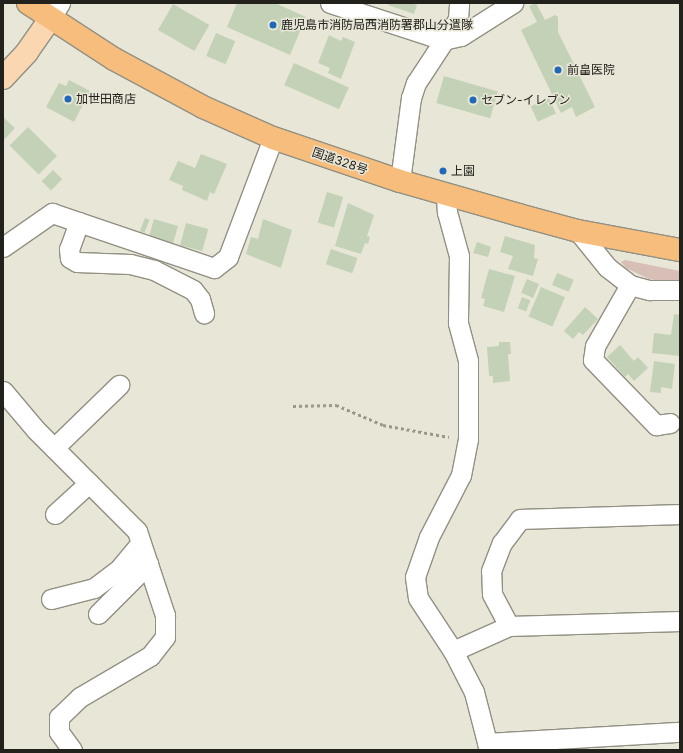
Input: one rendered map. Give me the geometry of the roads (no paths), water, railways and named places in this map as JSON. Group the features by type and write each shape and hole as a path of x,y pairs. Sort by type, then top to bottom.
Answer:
{"highway":[{"name":"国道328号","path":"28,3 55,11 114,59 203,107 273,138 446,195 578,231 680,250"}],"main road":[{"path":"3,78 27,52 55,11"}],"street":[{"path":"330,3 443,40 461,36 513,3"},
{"path":"400,181 411,98 416,84 443,40 458,19 459,3"},
{"path":"3,247 52,213 214,268 228,257 273,138"},
{"path":"446,195 447,212 459,256 458,323 468,361 468,439 461,475 429,537 415,577 418,598 453,650 474,692 488,747 680,732"},
{"path":"79,222 69,250 70,258 77,262 130,264 154,270 193,290 200,299 204,313"},
{"path":"578,231 607,268 630,285 649,290 680,290"},
{"path":"630,285 595,346 594,360 656,425 670,423"},
{"path":"54,448 118,385"},
{"path":"3,391 54,448 137,531 166,615 165,637 150,656 80,697 59,717 59,732 72,750"},
{"path":"54,514 89,483"},
{"path":"509,626 492,594 492,571 502,543 520,519 680,514"},
{"path":"51,599 94,588 119,569 141,543"},
{"path":"98,614 148,564"},
{"path":"453,650 509,626 680,621"}],"place":[{"name":"鹿児島市消防局西消防署郡山分遣隊","path":"273,25"},
{"name":"前畠医院","path":"558,70"},
{"name":"加世田商店","path":"68,99"},
{"name":"セブン-イレブン","path":"473,100"},
{"name":"上園","path":"443,171"}]}
